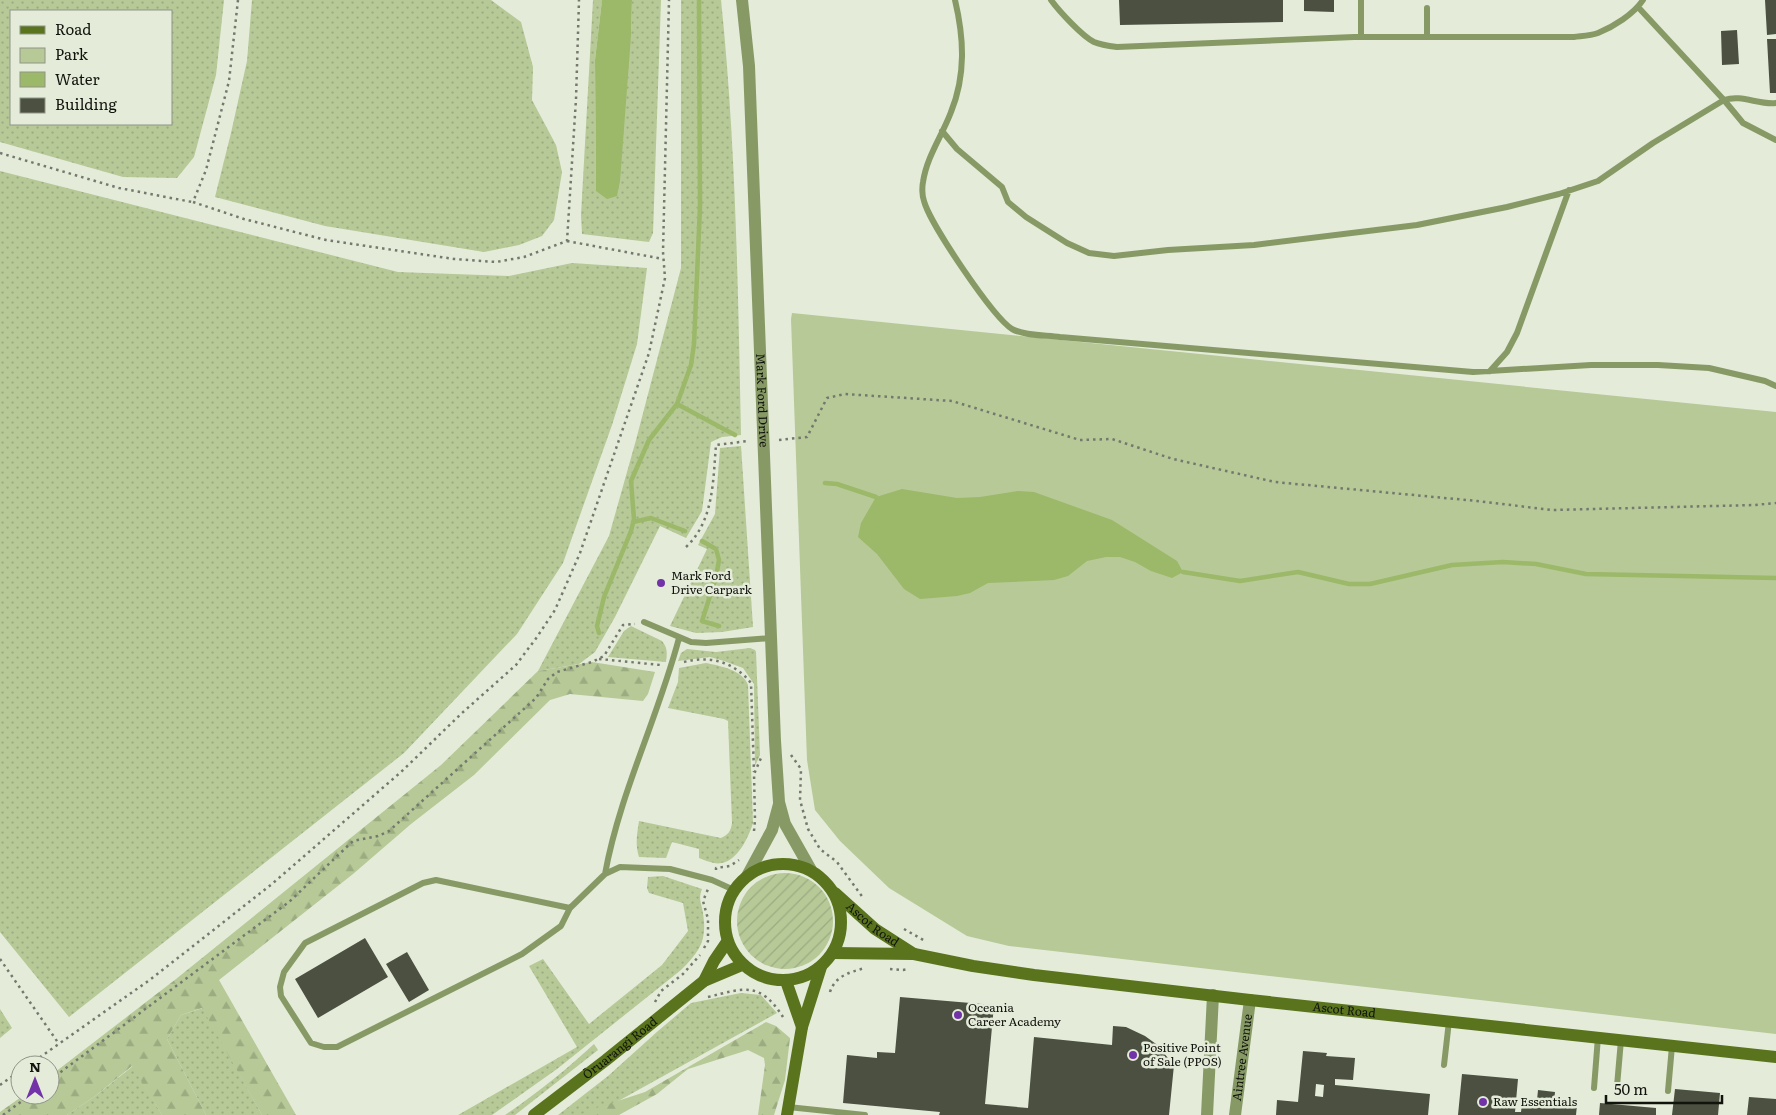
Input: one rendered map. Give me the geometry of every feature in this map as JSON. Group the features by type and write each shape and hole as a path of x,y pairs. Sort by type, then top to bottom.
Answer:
{"street":[{"name":"Mark Ford Drive","path":"742,0 749,66 775,741 780,802 785,824 811,870"},
{"name":"Mark Ford Drive","path":"747,876 772,830 780,802"},
{"path":"795,864 811,870 824,880 833,892 841,912 841,933 833,952 821,967 804,977 786,981 770,979 755,974 742,965 727,942 724,915 734,890 747,876 761,867 795,864"},
{"name":"Ascot Road","path":"833,892 875,929 914,954"},
{"name":"Ōruarangi Road","path":"704,981 714,961 727,942"},
{"name":"Ascot Road","path":"833,952 914,954 973,966 1250,1000 1776,1057"},
{"name":"Ōruarangi Road","path":"534,1115 704,981 742,965"},
{"path":"788,1111 802,1027 821,967"},
{"path":"786,981 802,1027"},
{"path":"1207,1115 1213,995"},
{"name":"Aintree Avenue","path":"1235,1115 1250,1000"}],"lane":[{"path":"955,0 963,51 960,84 951,113 932,152 923,183 923,200 940,235 998,317 1012,329 1060,337 1473,372 1591,365 1658,365 1709,368 1776,386"},
{"path":"1051,0 1092,41 1117,48 1361,37 1574,37 1597,33 1618,22 1638,7 1643,0"},
{"path":"1361,0 1361,37"},
{"path":"1638,7 1743,123 1776,140"},
{"path":"1427,8 1427,37"},
{"path":"942,131 957,149 1002,187 1008,202 1026,217 1067,243 1089,253 1114,256 1168,250 1254,246 1417,225 1507,208 1598,181 1653,143 1724,100 1734,97 1755,102 1776,103"},
{"path":"1490,371 1507,352 1517,333 1569,190"},
{"path":"644,622 691,642 706,643 772,638"},
{"path":"605,874 620,810 672,666 679,638"},
{"path":"570,908 436,880 423,883 305,943 284,972 280,987 281,996 311,1043 324,1047 337,1047 522,954 560,926 570,908 605,874 620,867 670,869 712,880 734,890"},
{"path":"1444,1065 1448,1022"},
{"path":"1594,1088 1598,1037"},
{"path":"1617,1086 1622,1040"},
{"path":"1668,1091 1672,1046"},
{"path":"788,1111 865,1115"}],"path":[{"path":"193,202 206,170 230,81 238,0"},
{"path":"566,241 576,99 579,0"},
{"path":"43,1055 151,979 272,884 401,772 516,665 555,610 580,553 649,353 665,278 669,0"},
{"path":"0,153 119,188 193,202 244,219 326,240 454,259 496,262 524,257 566,241 664,259"},
{"path":"779,440 807,437 827,398 845,394 952,401 1080,440 1112,439 1174,460 1274,482 1552,510 1776,503"},
{"path":"686,547 694,540 709,510 716,445 748,441"},
{"path":"60,1073 289,902 352,841 378,836 389,831 536,698 548,679 557,672 592,662 604,656 624,625 644,622"},
{"path":"744,674 751,683 754,774"},
{"path":"801,769 800,800 808,829 820,849 838,862 867,902"},
{"path":"902,928 927,942"},
{"path":"0,959 59,1044"},
{"path":"828,995 832,986 845,974 871,967"},
{"path":"887,969 903,970"},
{"path":"733,985 735,990"},
{"path":"708,997 735,990 758,991 776,1008 785,1021"},
{"path":"3,1115 16,1105"}],"green space":[{"path":"0,0 224,0 216,75 194,157 177,178 123,177 0,142"},
{"path":"252,0 491,0 521,22 533,67 532,100 556,145 562,172 554,220 542,236 519,245 484,252 325,226 215,197 247,61"},
{"path":"593,0 602,0 595,60 596,191 631,36 632,0 661,0 653,233 649,242 582,234 581,215"},
{"path":"681,0 721,0 733,163 741,435 722,437 711,442 702,511 686,538 660,526 615,617 595,652 579,664 538,671 609,536 681,268"},
{"path":"0,171 398,272 509,276 572,263 647,268 637,344 612,425 563,563 517,634 404,753 69,1017 0,932"},
{"path":"792,313 1776,412 1776,1034 1009,946 967,936 889,888 840,841 815,810 807,760"},
{"path":"741,446 753,627 722,632 696,633 670,626 707,549 698,545 715,514 720,448"},
{"path":"631,626 662,641 667,654 666,662 608,657 624,631"},
{"path":"750,648 756,652 760,755 755,766 754,684 743,668 710,657 678,661 681,653 687,649 716,652"},
{"path":"592,662 655,672 648,694 643,701 570,694 550,700 474,775 219,980 296,1115 262,1115 202,1008 181,1015 167,1039 206,1115 162,1115 132,1066 94,1097 67,1115 0,1115 0,1112 10,1105 60,1105 60,1068 176,979 441,765 538,671"},
{"path":"706,663 736,672 748,685 753,823 748,837 740,850 728,861 722,863 712,863 699,858 699,849 672,842 666,858 639,857 637,835 639,821 721,838 731,828 728,721 668,708 678,682 679,668"},
{"path":"785,873 803,876 819,887 830,903 833,921 830,939 819,955 803,966 785,969 767,966 751,955 740,939 737,921 740,903 751,887 767,876"},
{"path":"663,876 702,889 700,898 704,918 704,935 694,956 688,963 557,1069 492,1115 458,1115 577,1047 529,966 543,959 589,1024 662,965 688,931 683,903 649,893 647,888 648,877"},
{"path":"741,993 761,995 777,1013 593,1115 558,1115 608,1076 691,1003"},
{"path":"203,1008 262,1115 206,1115 167,1039 181,1015"},
{"path":"0,1009 12,1028 0,1038"},
{"path":"766,1022 776,1026 790,1038 785,1080 774,1115 758,1115 765,1065 764,1058 748,1050 688,1069 657,1094 619,1115 580,1115 645,1092"},
{"path":"594,1044 598,1050 515,1115 505,1115 551,1081"},
{"path":"133,1066 162,1115 67,1115 94,1097"}],"water":[{"path":"602,0 632,0 620,181 617,196 607,199 596,191 595,60"},
{"path":"902,489 957,498 980,497 1018,491 1034,492 1112,520 1177,561 1183,572 1172,578 1120,557 1106,557 1087,561 1068,576 1054,580 988,583 970,593 920,599 904,589 877,554 858,537 861,523 876,497"}],"building":[{"path":"1119,0 1283,0 1283,22 1120,25"},
{"path":"1304,0 1334,0 1334,12 1304,11"},
{"path":"1765,0 1776,0 1776,34 1767,35"},
{"path":"1737,30 1739,64 1722,65 1721,31"},
{"path":"1767,39 1776,39 1776,93 1770,93"},
{"path":"365,938 388,977 318,1018 295,979"},
{"path":"407,952 429,990 409,1002 386,964"},
{"path":"900,997 994,1005 985,1104 1028,1108 1034,1037 1112,1045 1113,1026 1126,1027 1145,1036 1156,1044 1174,1065 1169,1115 939,1115 940,1112 843,1103 847,1055 877,1058 877,1052 895,1053"},
{"path":"1303,1051 1327,1053 1326,1056 1355,1058 1353,1080 1335,1079 1335,1085 1430,1094 1428,1115 1276,1115 1277,1100 1298,1102","holes":["1316,1084 1324,1085 1323,1097 1315,1096"]},
{"path":"1462,1074 1518,1079 1515,1112 1521,1112 1522,1104 1531,1105 1532,1100 1537,1100 1538,1090 1555,1092 1554,1103 1577,1105 1576,1115 1458,1115"},
{"path":"1675,1089 1720,1093 1718,1115 1672,1115"},
{"path":"1749,1097 1776,1099 1776,1115 1747,1115"},
{"path":"1600,1103 1656,1108 1656,1115 1599,1115"}],"waterway":[{"path":"599,633 597,626 604,597 631,531 634,519 631,481 649,440 677,404 691,365 694,344 700,207 699,0"},
{"path":"677,404 735,435"},
{"path":"825,483 837,484 876,497"},
{"path":"633,522 651,518 685,531"},
{"path":"702,541 716,549 719,560 716,577 702,621 719,626"},
{"path":"1183,572 1240,581 1298,572 1349,584 1370,584 1452,565 1503,562 1536,564 1586,574 1776,578"}],"place":[{"name":"Mark Ford Drive Carpark","path":"661,583"},
{"name":"Oceania Career Academy","path":"958,1015"},
{"name":"Positive Point of Sale (PPOS)","path":"1133,1055"},
{"name":"Raw Essentials","path":"1483,1102"}]}
